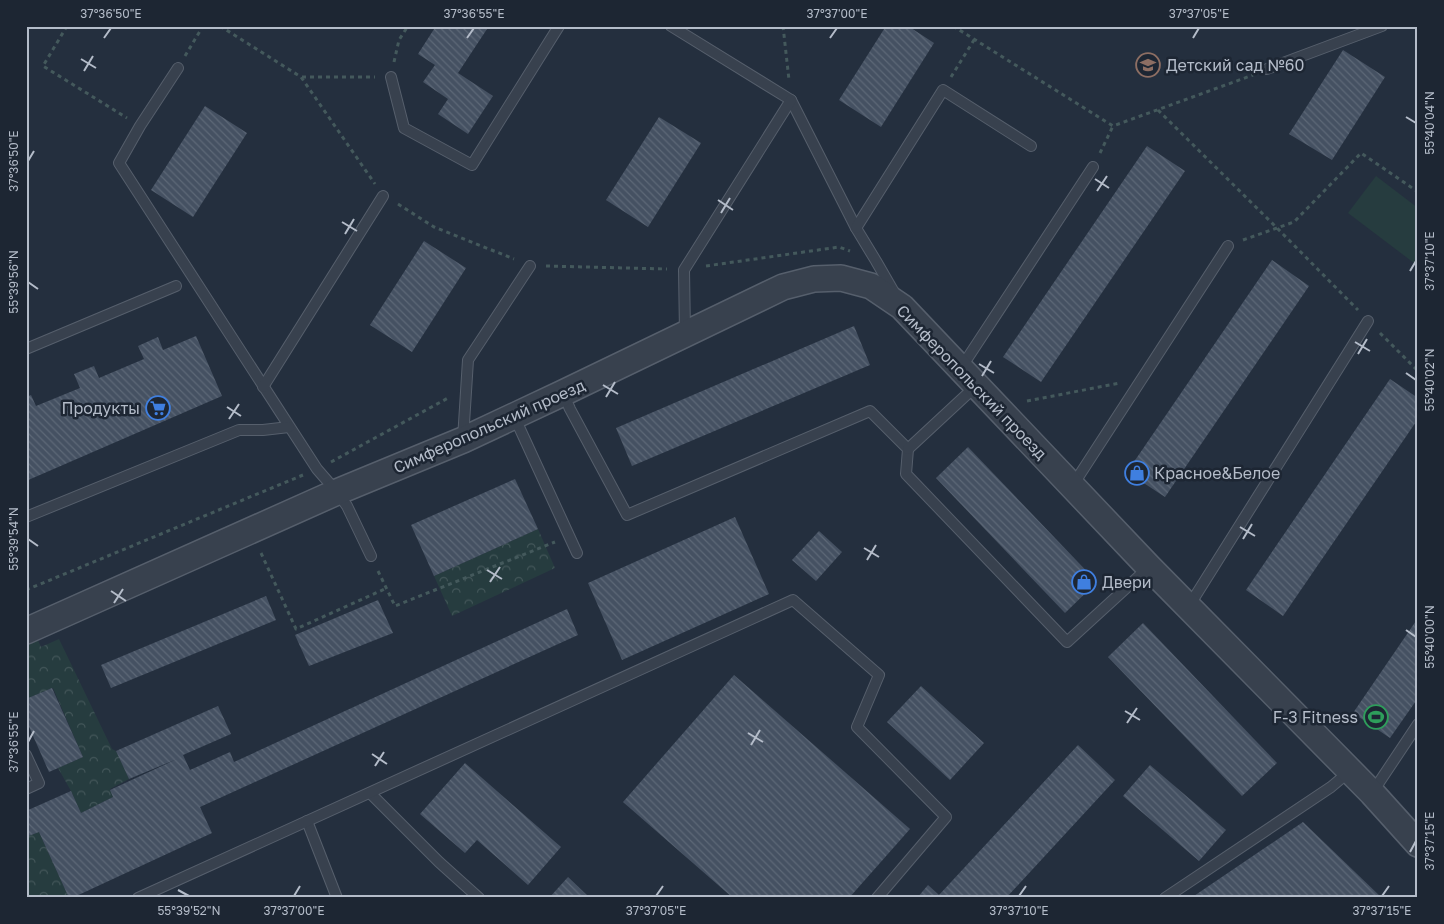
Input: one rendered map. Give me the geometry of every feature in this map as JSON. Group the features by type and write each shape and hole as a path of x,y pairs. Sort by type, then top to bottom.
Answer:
{"street":[{"name":"Симферопольский проезд","path":"26,631 337,492 463,440 783,287 814,279 841,278 871,286 902,307 1149,567 1350,771 1418,844"}],"lane":[{"path":"391,77 404,128 472,166 559,26"},
{"path":"671,26 791,100 856,228 902,307"},
{"path":"1267,69 1382,26"},
{"path":"178,68 140,126 119,163 317,469 347,506 371,556"},
{"path":"856,228 943,90 1031,146"},
{"path":"685,335 684,270 791,100"},
{"path":"1094,167 969,377 908,449 906,474 1068,642 1149,567"},
{"path":"263,387 383,196"},
{"path":"1072,486 1228,246"},
{"path":"463,440 468,360 530,266"},
{"path":"26,349 176,286"},
{"path":"1189,607 1368,321"},
{"path":"564,393 570,409 627,515 870,411 908,449"},
{"path":"514,416 577,553"},
{"path":"26,517 239,430 263,430 289,426"},
{"path":"138,898 794,600 879,675 857,727 946,817 876,898"},
{"path":"1372,794 1418,724"},
{"path":"26,755 39,783 26,789"},
{"path":"1165,898 1330,787 1350,771"},
{"path":"370,793 439,862 479,898"},
{"path":"307,821 337,898"}],"path":[{"path":"67,26 43,66 140,126"},
{"path":"178,68 203,26"},
{"path":"220,26 301,77 383,196 434,227 530,266 684,270 839,247 876,261"},
{"path":"301,77 391,77 399,40 408,26"},
{"path":"783,26 791,100"},
{"path":"953,26 1113,126"},
{"path":"943,90 974,40"},
{"path":"1094,167 1113,126 1267,69"},
{"path":"1158,110 1418,372"},
{"path":"1228,246 1294,222 1361,153 1418,192"},
{"path":"1027,401 1142,378"},
{"path":"26,590 317,469 467,387"},
{"path":"371,556 395,606 569,536"},
{"path":"258,545 296,629 387,588"}],"green space":[{"path":"1376,176 1418,208 1418,266 1348,213"},
{"path":"538,529 555,568 452,616 434,576"},
{"path":"34,632 41,647 59,639 112,749 116,751 129,779 110,789 113,797 81,813 58,768 83,757 53,688 26,699 26,636"},
{"path":"39,832 69,898 26,898 26,837"}],"building":[{"path":"436,26 489,26 458,73 493,96 468,134 438,114 448,99 423,82 435,65 418,54"},
{"path":"886,26 908,26 934,43 881,127 839,100"},
{"path":"1343,50 1385,77 1332,160 1289,134"},
{"path":"205,106 247,133 193,217 151,190"},
{"path":"659,117 701,143 648,227 606,200"},
{"path":"1147,146 1185,171 1041,382 1003,357"},
{"path":"424,241 466,268 412,352 370,325"},
{"path":"1272,260 1309,286 1165,497 1127,472"},
{"path":"854,326 870,365 632,466 616,428"},
{"path":"196,336 222,396 26,481 26,397 31,395 36,406 80,388 74,374 94,366 99,378 144,359 138,346 158,337 163,350"},
{"path":"1390,379 1418,398 1418,419 1283,616 1246,590"},
{"path":"968,447 1097,582 1065,613 936,478"},
{"path":"515,479 538,529 434,576 411,525"},
{"path":"735,517 769,594 622,660 588,583"},
{"path":"819,531 842,552 816,581 792,560"},
{"path":"266,596 276,620 111,688 101,665"},
{"path":"378,600 393,633 309,666 295,635"},
{"path":"567,609 578,635 200,807 212,833 72,898 69,898 39,832 26,837 26,811 71,791 81,813 113,797 110,790 177,759 129,779 116,751 218,706 231,734 183,755 190,770 230,752 234,762"},
{"path":"1418,618 1418,698 1390,738 1353,713"},
{"path":"1143,623 1277,763 1242,796 1108,657"},
{"path":"734,675 910,829 849,898 733,898 623,802"},
{"path":"921,686 984,743 950,780 887,722"},
{"path":"52,688 83,757 49,772 26,720 26,699"},
{"path":"1078,745 1115,780 1006,898 917,898 928,885 939,895"},
{"path":"465,763 561,847 528,885 477,840 465,853 420,814"},
{"path":"1150,765 1226,830 1199,861 1123,796"},
{"path":"1303,822 1382,898 1191,898"},
{"path":"568,877 590,898 549,898"}],"place":[{"name":"Детский сад №60","path":"1148,65"},
{"name":"Продукты","path":"158,408"},
{"name":"Красное&Белое","path":"1137,473"},
{"name":"Двери","path":"1084,582"},
{"name":"F-3 Fitness","path":"1376,717"}]}
